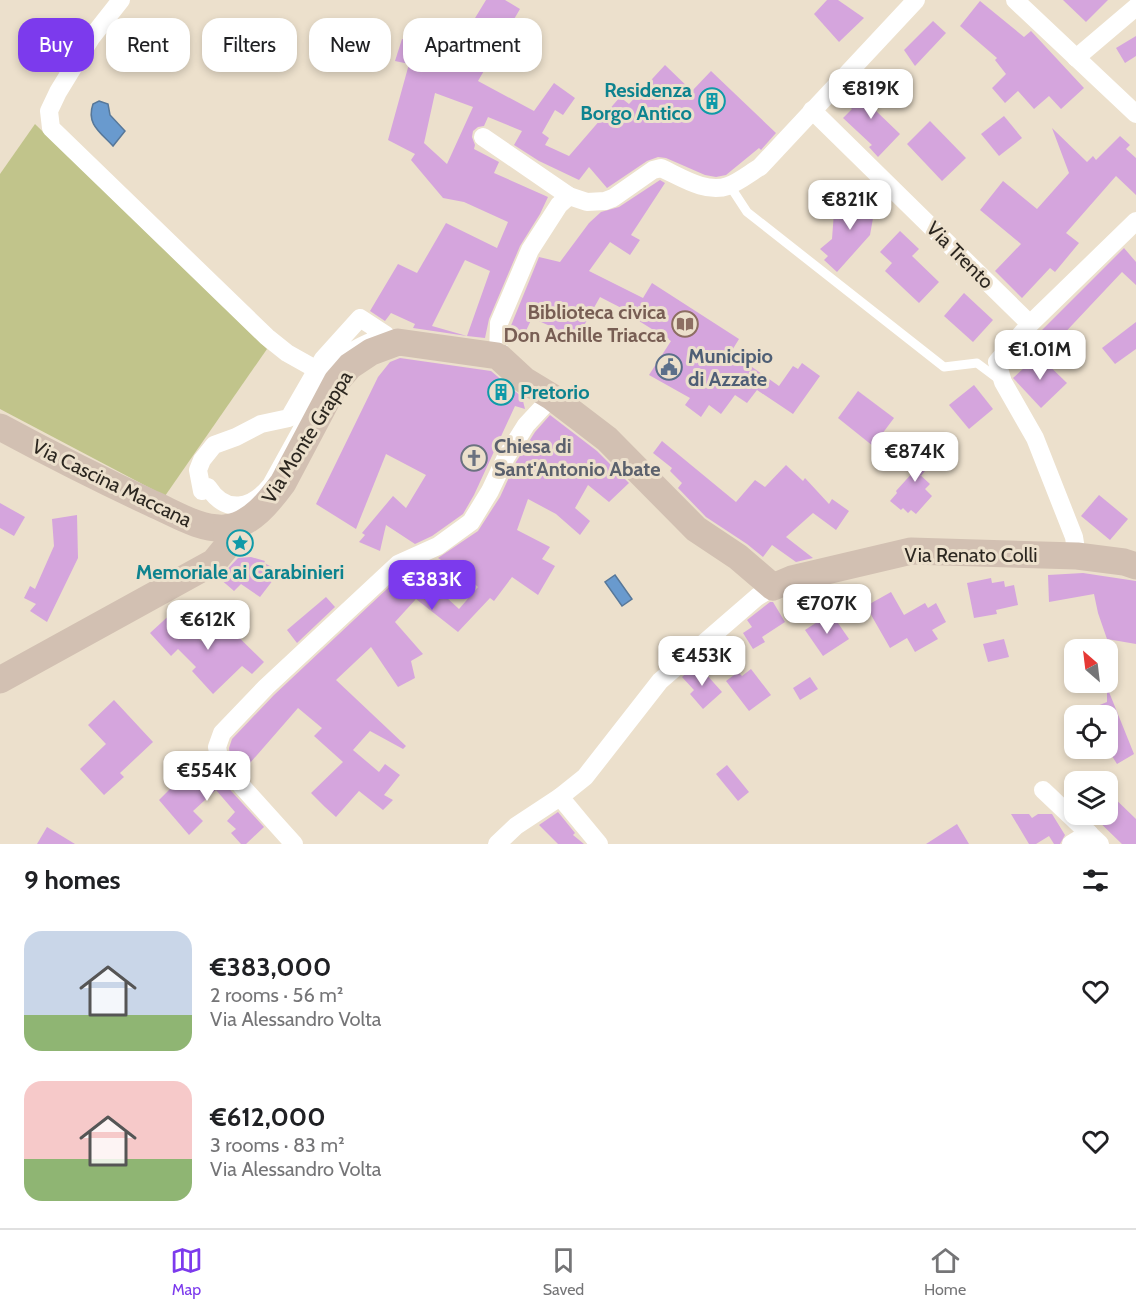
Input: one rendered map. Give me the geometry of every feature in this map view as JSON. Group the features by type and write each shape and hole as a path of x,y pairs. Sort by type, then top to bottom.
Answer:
{"street":[{"path":"121,0 91,38 58,92 49,111 51,128 267,337 287,353 328,376"},
{"path":"483,137 569,196 587,202 613,198 653,170 661,168 706,188 719,189 730,186 760,166 916,0"},
{"path":"1016,0 1136,114"},
{"path":"1076,58 1136,7"},
{"name":"Via Trento","path":"812,110 1030,324"},
{"path":"497,844 516,826 560,797 585,777 660,681 757,597 772,587 738,557 696,529 607,439 552,397 524,380 498,356 500,323 530,250 559,205 569,196"},
{"path":"1077,556 1074,537 1035,438 1003,382 996,362 1030,324 1136,221"},
{"name":"Via Monte Grappa","path":"226,528 241,523 258,513 283,483 328,376 350,366 371,352 398,342 498,356"},
{"path":"328,376 271,485 261,497 253,502 233,506 213,496 208,487 202,491 198,470 208,450 214,445 261,424 289,418 328,376"},
{"path":"294,844 220,762 217,747 222,733 266,687 398,564 438,546 471,522 526,425 552,397"},
{"name":"Via Cascina Maccana","path":"0,427 91,476 200,525 226,528"},
{"path":"0,680 214,562 228,545 226,528"},
{"name":"Via Renato Colli","path":"772,587 792,579 911,551 1077,556 1124,562 1136,566"},
{"path":"1043,790 1095,838"},
{"path":"560,797 599,844"},
{"path":"1071,844 1095,838"}],"lane":[{"path":"730,186 747,212 944,367 977,363 1003,382"}],"green space":[{"path":"35,124 267,349 165,496 0,409 0,174"}],"water":[{"path":"99,101 108,104 110,115 125,131 113,146 99,132 91,117 93,104"},
{"path":"615,575 632,599 622,606 605,582"}],"building":[{"path":"486,0 505,0 520,9 515,18 475,18"},
{"path":"827,0 838,0 864,18 839,42 814,14"},
{"path":"1063,0 1108,0 1086,22"},
{"path":"980,1 1024,37 1031,31 1084,88 1061,109 1049,96 1034,109 1018,91 1005,103 992,88 1006,74 995,60 997,58 960,26"},
{"path":"933,21 946,33 915,66 904,50"},
{"path":"1136,36 1136,56 1125,63 1116,48"},
{"path":"403,39 403,63 395,61"},
{"path":"665,65 692,91 711,71 776,133 761,150 759,148 726,175 716,177 705,175 666,158 658,157 647,161 607,188 589,167 579,180 539,161 514,145 522,131 488,117 484,126 473,131 474,149 499,162 494,173 548,197 520,246 489,319 485,338 467,336 413,328 415,324 391,313 385,321 370,311 398,264 417,273 446,223 497,248 508,222 464,202 443,198 411,160 415,154 388,140 407,72 483,72 478,81 534,111 554,83 575,98 563,115 555,110 542,133 549,138 545,145 569,156 620,97 629,104","holes":["435,93 473,107 447,164 424,143","465,260 490,271 467,336 432,326"]},
{"path":"867,83 884,99 875,110 900,134 878,157 869,147 872,145 843,118 852,109 847,104"},
{"path":"1004,116 1022,138 999,156 981,134"},
{"path":"930,121 966,158 942,181 907,144"},
{"path":"1052,128 1087,162 1093,156 1096,160 1120,136 1130,145 1126,149 1136,158 1136,195 1116,176 1066,233 1079,243 1055,272 1050,268 1022,298 995,271 1021,244 980,210 1003,181 1037,209 1069,173"},
{"path":"660,180 665,183 631,235 640,240 630,255 610,242 589,271 643,298 652,283 739,339 731,352 779,386 793,366 798,369 802,363 820,376 793,414 757,390 747,403 735,395 721,414 709,405 701,417 685,405 690,398 649,375 671,341 631,316 633,314 600,297 577,338 532,318 525,333 510,328 539,257 560,262 589,223 601,212 619,207"},
{"path":"860,195 877,196 870,235 837,272 824,260 828,256 820,249 832,239 834,212 846,213 849,200 859,201"},
{"path":"900,231 919,249 912,256 939,282 919,303 885,271 892,263 880,252"},
{"path":"1124,248 1136,262 1136,285 1122,272 1041,358 1026,346"},
{"path":"964,293 993,320 973,342 944,316"},
{"path":"1136,322 1136,349 1115,364 1102,348"},
{"path":"1038,355 1067,383 1041,408 1013,378"},
{"path":"400,358 491,371 522,397 525,409 515,406 463,514 432,536 415,544 386,525 380,551 359,542 365,535 362,533 393,496 406,508 426,475 386,454 356,529 316,504 378,377 390,362"},
{"path":"974,385 993,409 969,429 949,405"},
{"path":"858,391 894,418 873,446 838,418"},
{"path":"550,415 597,451 629,483 609,502 588,485 575,508 590,521 580,535 556,514 528,499 517,530 550,547 542,559 555,566 538,595 512,577 494,601 490,598 458,632 416,599 395,622 423,654 411,661 415,678 398,687 371,647 336,680 406,746 403,749 370,731 353,750 379,772 385,764 400,775 384,795 393,800 383,810 359,791 336,817 325,807 311,793 343,762 314,736 322,728 298,708 243,771 230,757 229,748 232,739 274,695 404,573 424,565 444,562 438,558 478,531 500,497 516,462 535,432","holes":["459,570 478,587 459,609 434,586"]},
{"path":"662,441 736,502 755,480 765,487 786,465 803,481 805,478 829,504 832,499 849,511 836,530 813,513 786,537 813,558 796,562 772,545 763,557 706,517 678,488 682,483 670,471 672,468 653,453"},
{"path":"923,442 935,451 928,459 932,462 921,476 930,484 925,489 932,496 916,514 911,510 908,513 903,508 901,510 890,501 915,470 906,463"},
{"path":"1099,495 1128,519 1110,540 1081,516"},
{"path":"0,503 25,517 14,536 0,528"},
{"path":"77,515 78,558 47,622 30,611 36,604 24,598 30,586 35,589 54,546 52,519"},
{"path":"251,557 265,561 264,563 280,571 260,597 241,584 234,591 219,578 238,558"},
{"path":"1083,573 1136,581 1136,644 1118,641 1118,639 1107,639 1094,594 1049,602 1048,575"},
{"path":"991,578 992,583 1004,581 1005,587 1014,585 1018,605 996,610 997,614 974,618 967,583"},
{"path":"891,592 904,615 925,603 928,608 936,603 946,622 932,630 938,639 915,652 907,638 890,648 866,606"},
{"path":"326,597 335,607 297,643 287,630"},
{"path":"773,602 785,622 762,637 765,642 753,649 743,633 752,627 747,620"},
{"path":"174,611 201,641 221,620 264,662 252,674 242,666 213,694 192,671 196,667 178,649 171,656 150,633"},
{"path":"831,613 849,639 823,656 805,630"},
{"path":"1004,639 1009,657 988,662 983,644"},
{"path":"697,664 722,692 703,709 690,694 694,690 682,677"},
{"path":"751,669 771,695 749,711 726,681 738,672 742,676"},
{"path":"810,677 818,689 800,700 793,688"},
{"path":"1107,693 1109,693 1114,705 1100,705 1107,702"},
{"path":"114,700 153,742 120,773 124,777 104,795 80,769 106,744 88,725"},
{"path":"1118,714 1134,754 1117,764 1114,759 1118,759"},
{"path":"205,754 212,770 264,827 246,844 241,844 231,833 236,829 227,821 235,812 216,790 193,811 203,821 189,835 159,800"},
{"path":"727,765 749,792 738,801 716,774"},
{"path":"1118,802 1136,819 1136,844 1122,844 1102,825 1118,825"},
{"path":"558,812 575,833 573,835 584,844 558,844 539,825"},
{"path":"1011,814 1029,814 1032,818 1038,814 1052,814 1065,835 1060,844 1054,844 1049,836 1036,844 1029,844"},
{"path":"957,824 969,844 926,844"},
{"path":"47,827 75,844 37,844"}],"place":[{"name":"Residenza Borgo Antico","path":"712,101"},
{"name":"Biblioteca civica Don Achille Triacca","path":"685,324"},
{"name":"Municipio di Azzate","path":"669,367"},
{"name":"Pretorio","path":"501,392"},
{"name":"Chiesa di Sant'Antonio Abate","path":"474,458"},
{"name":"Memoriale ai Carabinieri","path":"240,543"}]}
